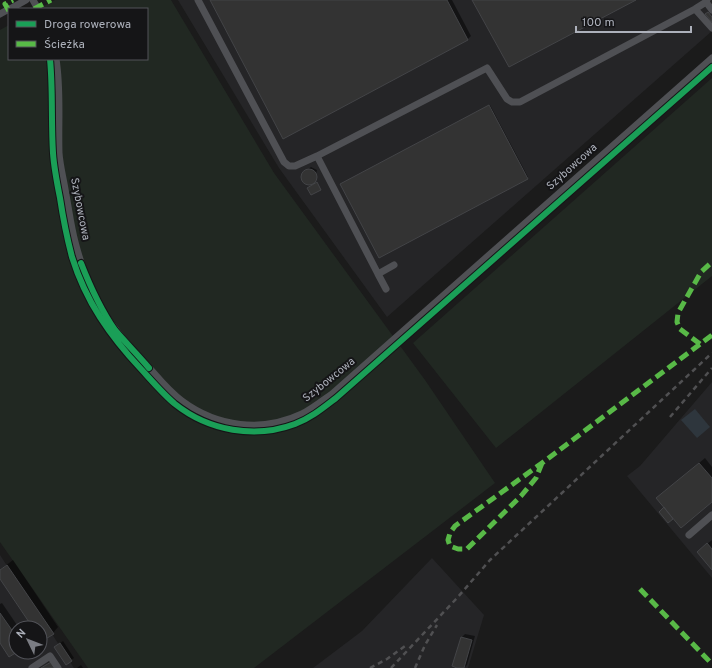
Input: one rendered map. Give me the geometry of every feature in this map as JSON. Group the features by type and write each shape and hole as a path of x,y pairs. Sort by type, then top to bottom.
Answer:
{"street":[{"path":"11,8 26,0"},
{"path":"198,0 284,162 289,166 295,166 317,156 488,68 507,99 512,102 520,102 695,9 706,1 712,10"},
{"path":"695,9 712,28"},
{"name":"Szybowcowa","path":"56,60 60,156 75,241 80,260 105,313 120,335 156,376 180,400 203,414 217,420 237,424 261,425 273,424 302,414 332,394 712,58"},
{"path":"317,156 386,289"},
{"path":"378,274 394,265"},
{"path":"689,535 712,516"},
{"path":"32,668 50,656 58,668"}],"shaded area":[{"path":"55,0 171,0 274,173 425,380 495,483 254,668 88,668 0,542 0,30 8,26 8,60 148,60 148,8 40,8"},
{"path":"178,0 712,0 712,31 387,317 279,168"},
{"path":"712,78 712,276 496,448 413,343"},
{"path":"712,382 712,578 627,476 640,466"},
{"path":"695,409 710,427 697,438 681,420"},
{"path":"0,555 43,620 8,620 8,660 48,660 48,628 74,668 0,668"},
{"path":"432,558 484,615 468,668 313,668 362,631"}],"building":[{"path":"210,0 447,0 468,40 283,139"},
{"path":"472,0 636,0 509,67"},
{"path":"708,12 712,17 712,22 705,14"},
{"path":"489,105 528,179 379,258 340,184"},
{"path":"309,169 315,171 317,177 315,183 309,185 303,183 301,177 303,171"},
{"path":"317,182 321,190 311,195 307,188"},
{"path":"699,463 712,478 712,502 681,528 656,498"},
{"path":"664,507 673,519 668,523 659,512"},
{"path":"707,543 712,549 712,570 697,552"},
{"path":"7,565 44,620 28,620 0,579 0,570"},
{"path":"0,613 8,624 8,655 0,643"},
{"path":"48,625 54,634 48,638"},
{"path":"461,637 472,640 464,668 457,668 452,666"},
{"path":"60,643 72,661 66,665 54,647"},
{"path":"51,662 55,668 41,668"}],"railway":[{"path":"391,668 457,598 490,560 712,353"},
{"path":"670,417 712,368"},
{"path":"415,668 425,645 437,625"},
{"path":"370,668 387,659 408,644"}],"marked path":[{"path":"8,9 5,4 13,0"},
{"path":"36,8 51,0"},
{"path":"700,344 680,329 677,322 678,313 701,272 712,262"},
{"path":"542,463 536,478 521,496 467,549 458,549 450,546 448,540 450,533 455,526 542,463 712,335"},
{"path":"640,589 712,664"}],"cycle path":[{"path":"50,60 53,159 65,228 72,257 84,289 92,304 100,318 119,344 175,404 202,421 233,430 248,431 280,429 301,422 322,409 712,67"},
{"path":"81,263 96,298 115,330 149,368"}]}
